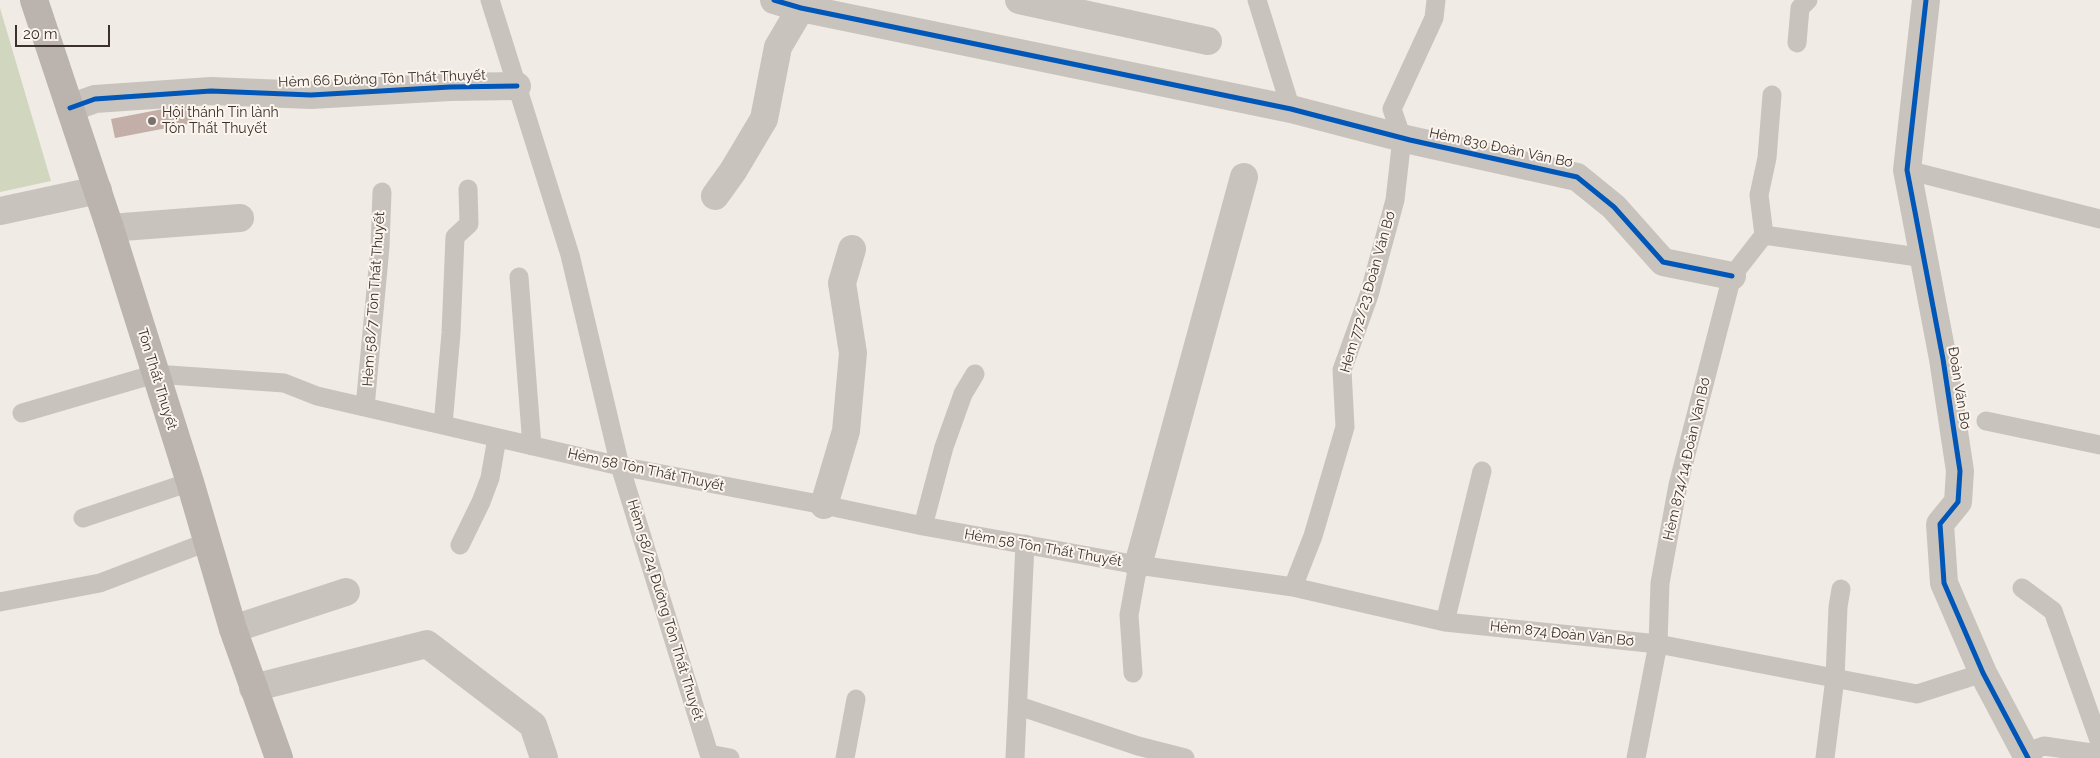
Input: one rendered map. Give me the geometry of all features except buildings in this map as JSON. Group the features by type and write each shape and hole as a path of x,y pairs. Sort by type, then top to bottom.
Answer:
{"main road":[{"name":"Tôn Thất Thuyết","path":"34,0 98,190 190,482 233,629 279,758"}],"street":[{"name":"Hẻm 830 Đoàn Văn Bơ","path":"774,0 801,8 1291,109 1402,138 1577,176 1614,207 1663,262 1732,276"},
{"path":"1019,0 1208,42"},
{"name":"Đoàn Văn Bơ","path":"1926,0 1907,170 1943,359 1960,471 1958,502 1940,524 1944,583 1983,673 2026,755"},
{"path":"715,196 733,172 764,119 778,48 801,8"},
{"name":"Hẻm 66 Đường Tôn Thất Thuyết","path":"70,108 94,99 211,91 311,95 450,87 517,86"},
{"path":"1138,565 1244,177"},
{"path":"0,211 98,190"},
{"path":"110,228 240,218"},
{"path":"824,505 846,431 853,353 842,283 852,249"},
{"path":"233,629 346,592"},
{"path":"253,688 427,644 533,725 544,758"}],"lane":[{"name":"Hẻm 58/24 Đường Tôn Thất Thuyết","path":"490,0 570,255 620,466 710,754 730,758"},
{"path":"1257,0 1291,109"},
{"name":"Hẻm 772/23 Đoàn Văn Bơ","path":"1293,587 1313,536 1345,428 1342,370 1369,295 1395,200 1402,138 1392,109 1434,18 1436,0"},
{"path":"1796,43 1800,8 1808,0"},
{"path":"1732,276 1764,235 1759,195 1767,158 1772,95"},
{"path":"1907,170 2100,219"},
{"path":"443,425 451,333 455,237 469,224 468,189"},
{"name":"Hẻm 58/7 Tôn Thất Thuyết","path":"365,407 380,247 382,192"},
{"path":"1764,235 1925,258"},
{"name":"Hẻm 874/14 Đoàn Văn Bơ","path":"1636,758 1658,644 1660,583 1678,485 1732,276"},
{"path":"519,277 532,446"},
{"path":"22,413 155,374"},
{"name":"Hẻm 58 Tôn Thất Thuyết","path":"155,374 284,383 317,396 620,466 923,526 1138,565"},
{"path":"923,526 944,447 960,403 975,374"},
{"path":"1986,421 2100,445"},
{"path":"460,545 481,502 490,478 497,438"},
{"path":"1445,622 1482,471"},
{"path":"83,518 190,482"},
{"path":"0,602 100,583 208,542"},
{"path":"1015,758 1019,706 1025,544"},
{"path":"1133,673 1129,615 1138,565"},
{"name":"Hẻm 874 Đoàn Văn Bơ","path":"1138,565 1293,587 1445,622 1658,644 1917,694 1983,673"},
{"path":"2022,588 2053,611 2100,743"},
{"path":"1825,758 1835,678 1840,589"},
{"path":"845,758 856,699"},
{"path":"1019,706 1138,752 1185,758"},
{"path":"2026,755 2044,746 2100,754"}],"green space":[{"path":"0,8 51,181 0,192"}],"cycle path":[{"path":"774,0 801,8 1291,109 1410,140 1577,177 1614,207 1663,262 1732,276"},
{"path":"1926,0 1907,170 1943,359 1960,471 1958,502 1940,524 1944,583 1983,673 2028,758"},
{"path":"70,108 95,99 211,91 311,95 450,87 517,86"}],"place":[{"name":"Hội thánh Tin lành Tôn Thất Thuyết","path":"152,121"}]}
